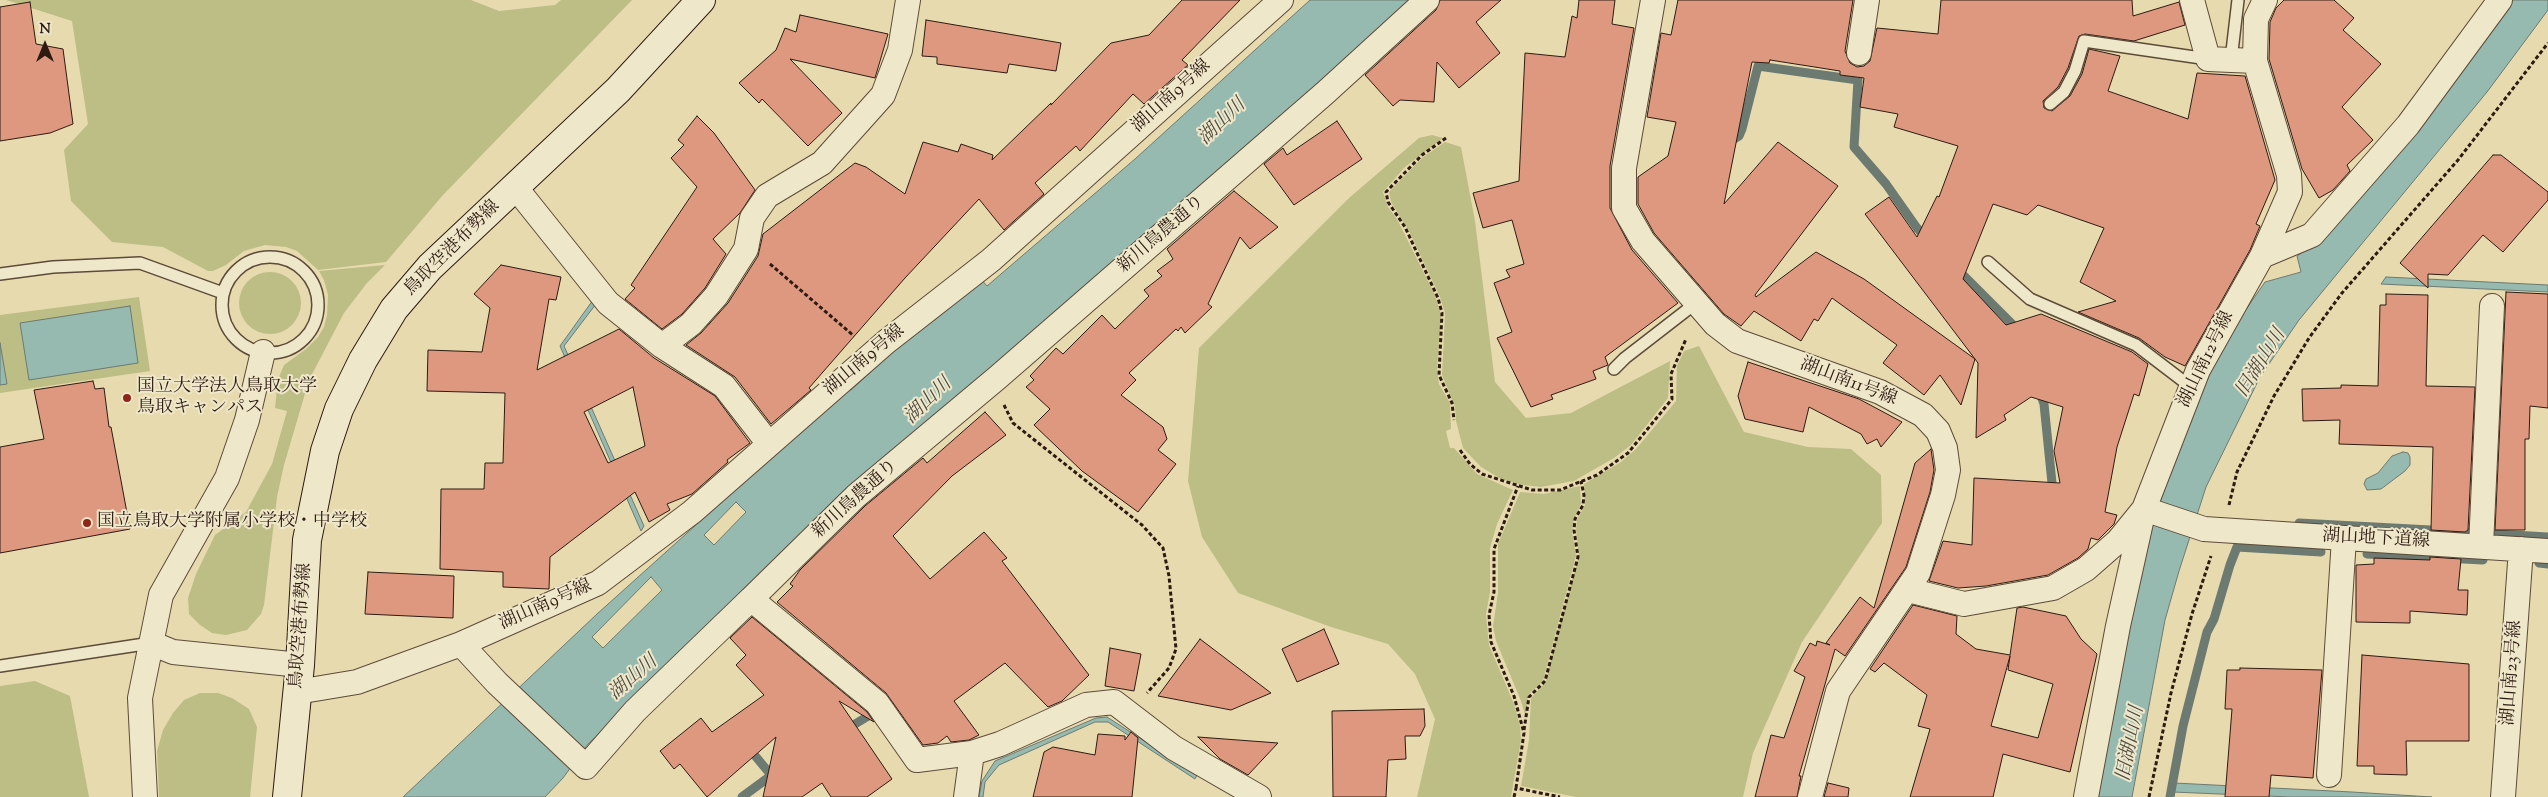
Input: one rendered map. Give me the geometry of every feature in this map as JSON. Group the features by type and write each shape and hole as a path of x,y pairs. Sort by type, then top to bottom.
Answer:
{"main road":[{"name":"鳥取空港布勢線","path":"287,797 300,665 308,540 325,451 339,409 363,360 394,309 430,267 618,90 701,0"}],"street":[{"path":"662,346 691,324 716,296 746,245 752,218 767,196 822,163 883,95 900,50 908,0"},
{"name":"湖山南9号線","path":"297,692 357,682 461,644 598,583 692,512 873,353 991,260 1281,0"},
{"name":"新川鳥農通り","path":"751,599 856,496 996,378 1317,100 1427,0"},
{"name":"湖山南11号線","path":"1653,0 1624,168 1624,208 1643,241 1715,324 1737,341 1880,392 1924,415 1938,432 1945,448 1948,470 1918,573 1838,691 1810,797"},
{"path":"1859,53 1867,0"},
{"path":"2192,0 2208,59 2255,61"},
{"name":"湖山南12号線","path":"1908,590 1964,604 2053,588 2086,569 2150,511 2198,370 2262,256 2290,192 2291,183 2255,61 2256,20 2265,0"},
{"path":"2262,256 2312,235 2408,125 2500,0"},
{"path":"516,188 608,302 662,346 724,386 769,444"},
{"path":"2481,546 2492,306"},
{"path":"145,797 140,698 164,589 227,478 247,420 263,352"},
{"path":"2086,797 2118,626 2150,511"},
{"name":"湖山地下道線","path":"2150,511 2211,530 2548,551"},
{"path":"2329,775 2344,538"},
{"name":"湖山南23号線","path":"2503,797 2521,549"},
{"path":"461,644 497,683 586,767 635,711 751,599 877,703 917,760 972,753 1000,744 1086,705 1114,702 1174,748 1259,797"},
{"path":"151,643 173,652 300,665"},
{"path":"966,797 972,753"}],"lane":[{"path":"2231,60 2238,0"},
{"path":"2050,104 2064,92 2075,71 2084,41 2208,59"},
{"path":"266,257 288,261 307,274 314,287 318,302 316,318 310,332 299,343 285,350 263,352 253,350 239,341 228,329 222,314 223,293 227,282 237,269 251,261 266,257"},
{"path":"1988,262 2030,299 2136,345 2191,387"},
{"path":"0,274 53,267 140,263 223,293"},
{"path":"1614,370 1625,358 1699,306"},
{"path":"0,666 151,643"}],"path":[{"path":"2149,797 2171,693 2192,614 2211,530 2230,503 2237,472 2274,396 2309,338 2342,293 2458,160 2548,43"},
{"path":"1446,138 1422,155 1386,192 1388,202 1405,227 1438,298 1442,313 1439,375 1452,403 1454,420"},
{"path":"746,245 788,277 873,353"},
{"path":"1460,450 1470,464 1482,474 1532,490 1560,490 1597,475 1628,453 1672,400 1674,364 1699,306"},
{"path":"996,378 1002,401 1013,423 1142,524 1163,548 1169,576 1176,649 1169,668 1164,674 1141,699 1124,710"},
{"path":"1524,733 1529,697 1545,681 1578,556 1574,530 1575,519 1584,496 1580,481"},
{"path":"1514,797 1525,740 1514,696 1491,642 1489,615 1494,592 1494,549 1518,486"},
{"path":"1516,788 1560,797"}],"green space":[{"path":"6,0 471,0 499,11 555,5 561,0 632,0 443,195 386,262 318,270 297,251 286,247 265,245 244,251 226,265 213,271 208,271 163,247 112,242 71,201 64,150 88,124 72,21"},
{"path":"1432,135 1443,138 1405,167 1383,192 1388,207 1397,219 1435,295 1441,315 1437,370 1439,384 1450,403 1451,429 1446,431 1450,448 1454,448 1477,474 1513,490 1497,524 1490,548 1490,592 1486,614 1489,645 1514,704 1520,726 1521,740 1511,797 1417,797 1435,719 1415,674 1388,644 1331,627 1238,593 1202,537 1188,481 1199,348 1349,198 1419,138"},
{"path":"1445,142 1461,147 1475,221 1495,382 1526,418 1571,413 1670,361 1668,398 1631,445 1614,458 1574,481 1541,487 1523,485 1501,479 1481,467 1463,448 1456,421 1455,407 1442,375 1445,313 1440,297 1409,231 1391,202 1389,192 1423,157"},
{"path":"385,265 367,283 344,313 309,380 284,465 277,497 264,605 261,614 247,630 226,635 212,633 189,614 188,598 196,574 215,535 246,512 272,464 287,411 275,408 278,379 284,365 306,349 318,337 324,327 327,315 328,295 324,280 319,271"},
{"path":"264,272 276,272 292,281 299,291 301,303 299,315 292,325 276,334 264,334 253,329 244,320 239,309 239,297 244,286 253,277"},
{"path":"139,297 150,371 0,393 0,315"},
{"path":"1699,346 1744,432 1808,447 1851,449 1881,475 1882,523 1802,642 1753,753 1743,797 1576,797 1521,786 1529,740 1531,698 1546,682 1555,641 1579,556 1576,530 1577,520 1585,505 1584,484 1621,462 1636,449 1676,401 1677,366 1684,351"},
{"path":"1580,486 1581,504 1574,518 1572,531 1576,556 1543,681 1528,695 1526,718 1521,701 1496,641 1493,626 1498,593 1498,544 1520,492 1544,494"},
{"path":"35,681 70,696 89,797 0,797 0,686"},
{"path":"200,693 218,693 232,698 249,709 257,727 250,797 159,797 157,751 163,730 173,713 184,700"}],"water":[{"name":"湖山川","path":"1310,0 1416,0 651,684 588,744 563,778 545,797 403,797 597,614 845,391 851,390 884,360 881,357 980,278 987,286 1135,159","holes":["736,502 746,512 714,545 704,535","651,577 662,590 603,648 592,637"]},
{"name":"旧湖山川","path":"2509,0 2548,0 2548,10 2487,92 2299,320 2260,377 2206,487 2179,571 2165,620 2132,797 2094,797 2144,551 2191,406 2238,321 2265,282 2301,272 2297,256 2309,248"},
{"path":"2386,277 2548,285 2548,292 2381,284"},
{"path":"593,300 596,304 564,346 644,526 641,531 560,346"},
{"path":"130,306 138,363 29,380 20,323"},
{"path":"0,343 7,384 0,385"},
{"path":"2403,452 2408,453 2410,457 2410,465 2405,471 2381,489 2367,490 2364,484 2366,479 2378,473 2392,456"},
{"path":"1107,717 1197,775 1195,779 1108,722 1095,722 999,765 985,782 983,797 979,797 982,781 995,761 1096,718"},
{"path":"2174,783 2432,797 2290,797 2173,792"}],"building":[{"path":"1182,0 1240,0 1182,60 1188,65 1144,104 1133,94 1080,151 1076,146 1035,183 1044,194 1004,230 979,199 905,278 809,388 811,390 771,424 735,377 686,345 701,333 728,303 758,256 763,234 855,163 866,167 905,194 923,142 958,152 961,144 993,155 992,160 1051,103 1051,105 1111,43 1149,35"},
{"path":"1440,0 1501,0 1476,22 1500,53 1459,88 1437,62 1434,102 1400,100 1393,106 1365,75 1436,10"},
{"path":"1579,0 1615,0 1612,24 1634,28 1610,166 1610,208 1632,250 1678,303 1605,357 1608,365 1593,371 1596,379 1551,395 1553,399 1531,407 1497,338 1512,332 1494,283 1510,277 1506,270 1524,264 1512,220 1483,228 1473,193 1519,181 1525,53 1565,57 1572,16 1577,18"},
{"path":"1678,0 1853,0 1845,51 1850,63 1857,67 1864,66 1870,61 1877,28 1938,34 1941,0 2132,0 2133,16 2179,2 2185,25 2134,41 2085,34 2079,36 2068,68 2058,87 2043,101 2044,108 2052,111 2070,96 2082,74 2089,49 2120,56 2108,91 2188,119 2197,73 2245,76 2275,180 2256,224 2260,226 2250,250 2185,366 2165,357 2139,338 2078,312 2116,301 2080,282 2104,228 2038,205 2027,215 1993,204 1963,279 2006,325 2041,314 2132,352 2148,364 2139,396 2134,394 2117,447 2105,512 2117,515 2114,524 2098,540 2091,538 2088,549 2078,558 2048,575 1986,586 1958,588 1929,581 1943,541 1972,545 1974,478 2060,483 2054,451 2063,407 2031,397 2004,415 2006,420 1976,438 1978,363 1975,359 1961,405 1940,375 1924,395 1883,363 1897,345 1832,298 1818,321 1814,319 1801,341 1754,311 1741,326 1724,314 1654,233 1638,204 1638,177 1668,156 1676,122 1647,117 1661,33 1671,35","holes":["1770,60 1840,71 1840,75 1864,78 1860,107 1898,114 1894,127 1958,146 1939,197 1937,196 1917,237 1889,197 1865,214 1975,359 1864,279 1816,252 1756,297 1755,295 1838,186 1778,142 1724,204 1752,62 1769,63"]},
{"path":"2284,0 2334,0 2354,18 2343,30 2381,64 2342,107 2373,140 2347,165 2350,171 2333,190 2319,198 2302,169 2269,59 2270,22 2276,8"},
{"path":"30,2 36,44 63,49 73,124 50,133 0,141 0,7"},
{"path":"800,15 888,34 875,78 790,59 842,113 808,146 762,99 759,103 739,83 776,50 785,28 796,32"},
{"path":"926,20 1061,43 1056,71 1009,64 1007,73 937,64 937,57 922,56"},
{"path":"697,116 714,133 755,190 740,213 713,239 726,254 705,288 682,314 662,329 625,299 635,288 631,285 697,187 671,158 684,145 678,140"},
{"path":"1337,121 1362,159 1294,205 1264,164 1283,148 1287,155"},
{"path":"2493,155 2501,155 2548,192 2548,200 2503,252 2483,235 2448,275 2428,274 2428,288 2400,263"},
{"path":"1234,191 1278,227 1250,249 1240,237 1208,304 1212,307 1185,333 1181,327 1178,331 1176,329 1129,373 1136,380 1121,395 1163,427 1167,439 1158,450 1176,464 1138,512 1082,471 1034,425 1050,409 1026,387 1034,380 1030,376 1056,348 1063,354 1102,315 1115,329 1149,296 1144,290 1162,276 1157,271 1173,259 1167,249"},
{"path":"501,265 561,277 556,300 549,299 537,370 619,329 654,358 715,396 750,443 727,460 728,462 692,494 667,504 670,510 649,522 635,492 550,557 549,589 503,587 503,572 440,569 441,489 484,489 485,463 503,463 505,393 427,391 428,350 482,352 490,308 474,294","holes":["633,387 645,446 608,463 584,412"]},
{"path":"2506,292 2548,294 2548,408 2530,406 2529,439 2525,439 2525,530 2495,530"},
{"path":"2386,294 2428,295 2426,386 2475,387 2468,530 2465,532 2431,530 2433,447 2339,444 2340,420 2303,421 2302,389 2341,388 2341,385 2378,386 2380,305 2386,305"},
{"path":"1748,362 1859,399 1902,422 1881,447 1877,439 1867,444 1861,434 1809,407 1803,432 1745,419 1738,396"},
{"path":"93,381 95,389 104,388 109,427 111,427 130,529 0,553 0,447 44,439 34,390"},
{"path":"985,412 1006,435 952,476 893,536 930,579 984,532 1007,558 1002,561 1089,675 1062,701 1048,707 1005,663 954,701 979,735 969,740 951,742 947,736 938,743 923,745 886,693 777,602 793,586 790,584 800,570 865,506 923,458 927,463"},
{"path":"1931,449 1934,470 1930,492 1906,567 1845,656 1835,649 1799,776 1801,776 1797,797 1755,797 1771,735 1784,738 1805,677 1794,671 1810,643 1816,646 1817,641 1830,645 1826,643 1860,597 1874,608 1915,463"},
{"path":"2430,557 2461,559 2458,590 2468,590 2467,615 2410,611 2410,623 2356,622 2356,565 2374,564 2374,558 2430,560"},
{"path":"368,572 454,576 453,618 365,614"},
{"path":"1913,605 1957,616 1956,634 1976,649 2010,655 2017,608 2023,607 2066,616 2081,639 2097,654 2070,772 2003,754 1993,797 1910,797 1930,729 1918,726 1927,695 1884,663 1875,672 1870,669","holes":["2010,656 2008,670 2053,684 2038,738 1991,726"]},
{"path":"752,617 867,712 874,722 839,701 892,779 867,797 831,797 822,783 802,797 763,797 776,737 707,797 680,764 674,769 660,751 701,718 712,732 764,695 736,665 746,655 730,638"},
{"path":"1324,629 1339,664 1297,682 1282,649"},
{"path":"1200,639 1271,693 1231,710 1158,696"},
{"path":"1110,648 1141,654 1134,691 1105,686"},
{"path":"2362,655 2469,664 2469,741 2406,741 2407,775 2374,774 2374,766 2357,766"},
{"path":"2240,668 2322,670 2313,778 2271,775 2269,797 2225,797 2232,709 2225,709 2227,670 2240,670"},
{"path":"1424,709 1425,726 1420,736 1405,736 1406,759 1388,760 1386,797 1333,797 1332,711"},
{"path":"1131,732 1138,738 1132,797 1033,797 1044,752 1053,747 1095,755 1098,734 1125,736 1125,740"},
{"path":"1198,737 1278,743 1248,775 1220,759"},
{"path":"1828,783 1849,788 1848,797 1824,797"}],"waterway":[{"path":"1728,143 1739,136 1742,129 1758,66 1858,80 1854,147 1886,184 1917,228 1928,239"},
{"path":"1956,268 2016,328 2018,333"},
{"path":"2039,390 2044,404 2053,493"},
{"path":"2299,523 2468,532"},
{"path":"2496,534 2548,537"},
{"path":"2170,797 2183,726 2207,632 2214,619 2237,547 2321,552"},
{"path":"2367,554 2483,560"},
{"path":"2539,563 2548,564"},
{"path":"845,730 875,712"},
{"path":"747,746 771,775"},
{"path":"742,797 776,772"}],"place":[{"name":"国立大学法人鳥取大学 鳥取キャンパス","path":"127,398"},
{"name":"国立鳥取大学附属小学校・中学校","path":"87,523"}]}
